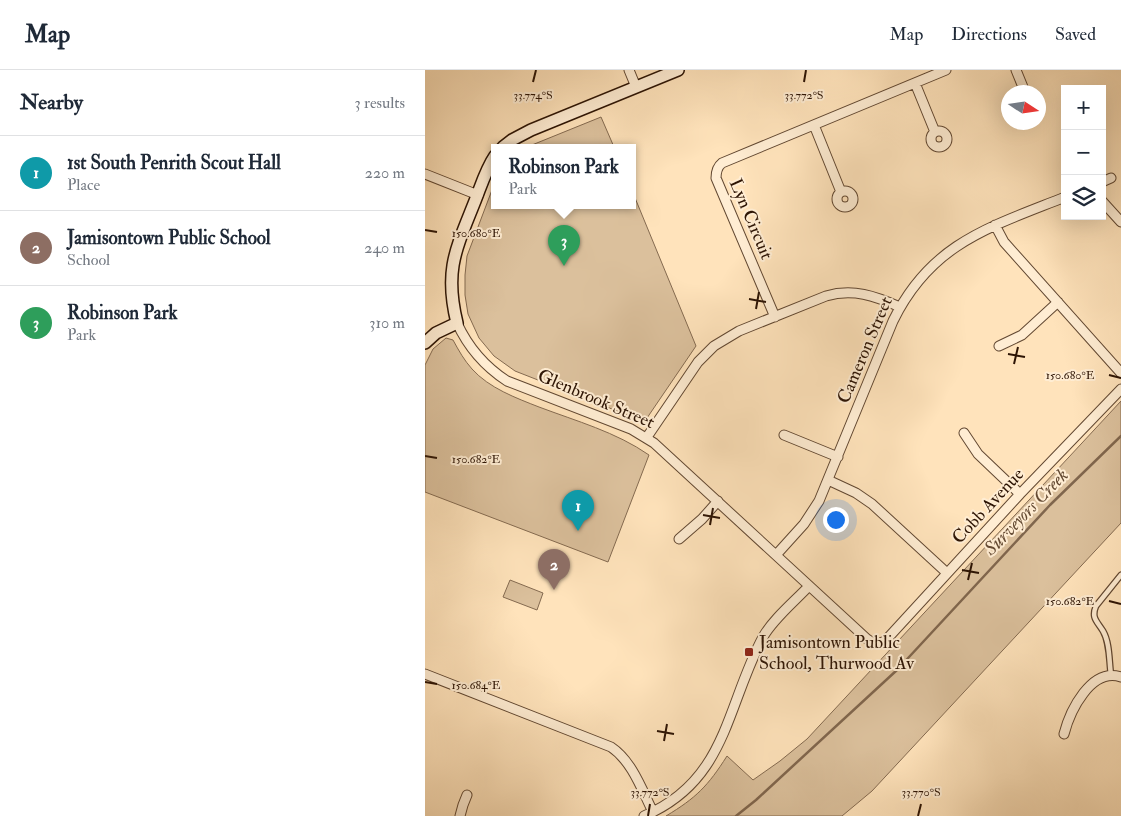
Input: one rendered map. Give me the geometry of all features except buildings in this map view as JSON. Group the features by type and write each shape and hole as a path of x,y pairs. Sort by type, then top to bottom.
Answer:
{"street":[{"path":"629,70 636,87"},
{"path":"508,144 524,133 678,70"},
{"name":"Lyn Circuit","path":"775,317 722,191 716,173 722,163 946,70"},
{"path":"1017,70 1022,85"},
{"path":"915,83 935,132"},
{"path":"813,125 841,192"},
{"name":"Glenbrook Street","path":"491,163 459,242 451,271 451,297 457,323 465,339 476,354 494,372 507,381 647,437 867,639 871,642 879,643"},
{"path":"425,174 478,194"},
{"name":"Cameron Street","path":"776,555 812,514 838,457 900,307 917,282 938,260 973,236 1061,199"},
{"path":"1106,205 1121,222"},
{"path":"995,226 1004,242 1121,373"},
{"path":"647,437 703,356 733,334 826,296 843,292 868,294 900,307"},
{"path":"999,346 1022,335 1058,302"},
{"path":"425,343 436,333 457,323"},
{"name":"Cobb Avenue","path":"879,643 886,640 1020,494 1121,390"},
{"path":"965,433 978,454 1020,494"},
{"path":"784,435 838,457"},
{"path":"828,480 856,493 868,501 947,573"},
{"path":"679,539 702,519 718,501"},
{"path":"644,816 681,793 705,768 719,745 764,636 809,586"},
{"path":"425,674 611,747 619,753 629,766 653,812"},
{"path":"1064,734 1067,720 1085,692 1101,678 1111,675 1121,677"},
{"path":"461,816 467,795"}],"lane":[{"path":"1111,675 1106,638 1094,618 1093,612 1121,575"}],"shaded area":[{"path":"601,117 613,144 534,144"},
{"path":"491,193 491,209 636,209 636,200 696,346 647,418 640,420 515,371 494,356 479,338 468,314 465,295 467,256"},
{"path":"446,338 453,340 464,359 479,376 503,392 609,433 649,455 608,562 425,492 425,365 433,349"},
{"path":"1121,401 1121,523 872,791 842,816 666,816 701,790 714,776 727,756 753,780 807,739"},
{"path":"510,580 543,593 537,610 503,597"}],"waterway":[{"name":"Surveyors Creek","path":"736,816 756,800 897,670 1050,505 1121,436"}],"place":[{"name":"Robinson Park","path":"564,266"},
{"name":"1st South Penrith Scout Hall","path":"578,531"},
{"name":"Jamisontown Public School","path":"554,590"},
{"name":"Jamisontown Public School, Thurwood Av","path":"749,652"}]}
